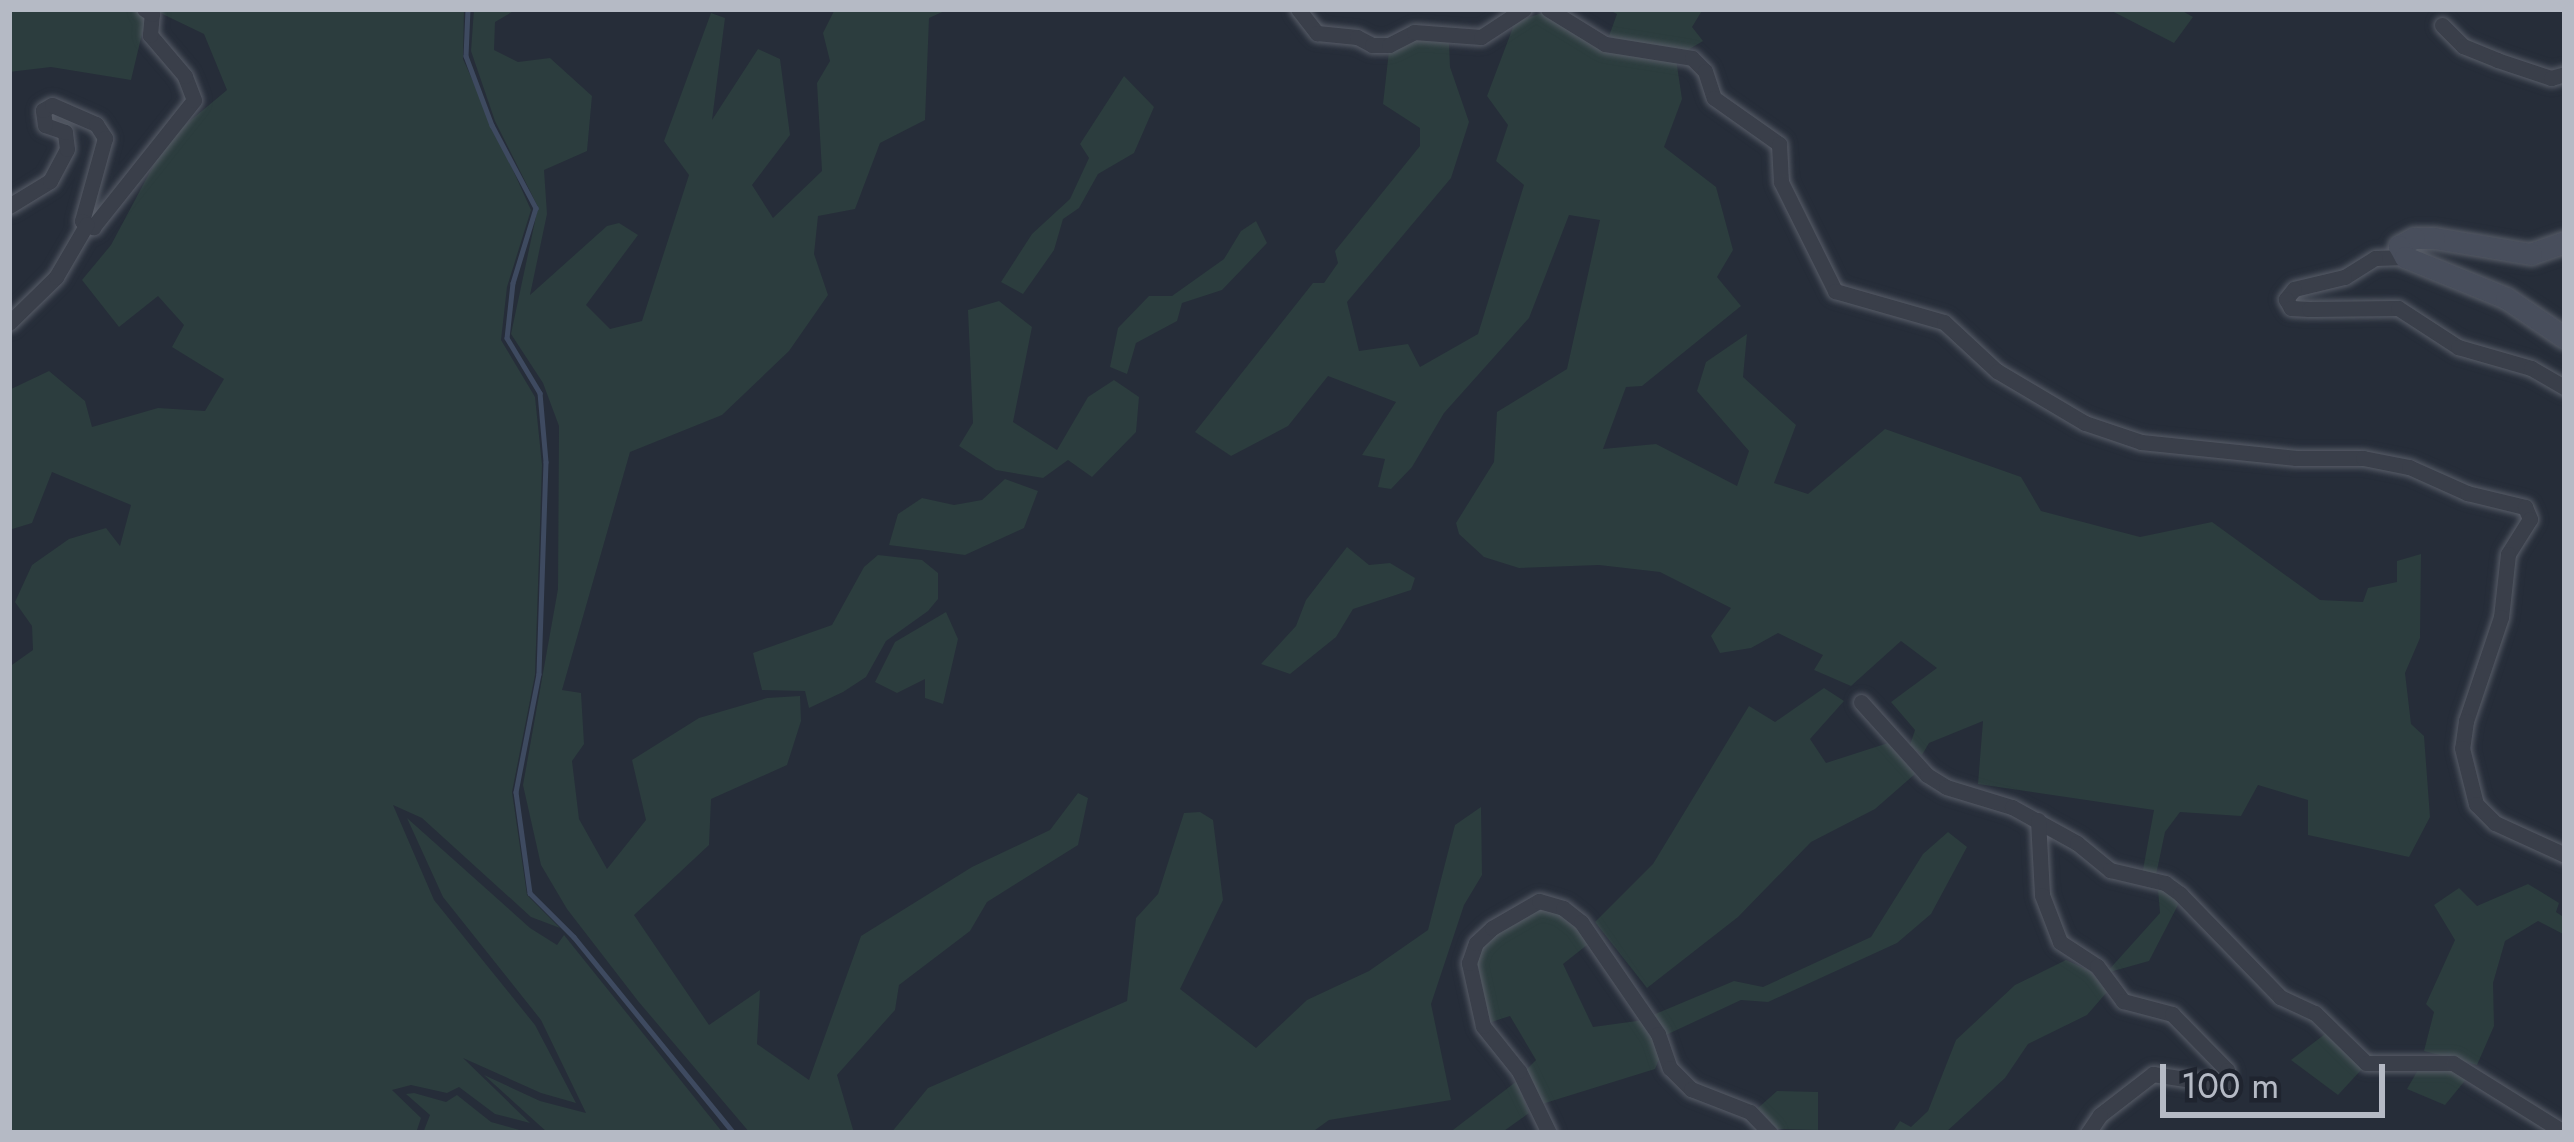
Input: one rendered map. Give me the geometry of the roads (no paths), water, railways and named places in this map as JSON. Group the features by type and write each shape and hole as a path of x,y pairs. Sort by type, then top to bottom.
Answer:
{"main road":[{"path":"2565,242 2531,254 2414,238 2399,246 2405,257 2506,298 2565,338"}],"street":[{"path":"9,206 50,181 67,149 65,132 45,125 43,110 52,105 96,124 105,138 82,220 93,227 114,207 194,100 185,76 150,34 152,14 144,9"},
{"path":"1298,9 1318,33 1357,37 1372,45 1389,45 1414,32 1481,37 1524,9"},
{"path":"1548,9 1605,44 1692,58 1705,71 1714,98 1779,144 1781,182 1835,290 1944,322 1997,371 2086,423 2140,442 2386,463 2467,493 2525,507 2530,519 2508,554 2501,617 2466,721 2462,748 2476,804 2495,823 2565,855"},
{"path":"2442,25 2463,46 2497,60 2551,78 2565,74"},
{"path":"9,323 56,278 87,224"},
{"path":"2405,257 2375,258 2344,277 2294,289 2286,299 2291,308 2398,308 2458,347 2531,368 2565,388"},
{"path":"1862,702 1927,775 2038,820 2110,870 2165,883 2280,997 2315,1013 2366,1063 2453,1063 2565,1133"},
{"path":"2038,820 2042,895 2060,942 2097,966 2123,1001 2172,1014 2227,1070 2228,1081 2218,1084 2153,1074 2100,1115 2088,1133"},
{"path":"1549,1133 1519,1071 1484,1026 1468,963 1476,943 1492,928 1539,901 1563,908 1581,922 1658,1034 1670,1068 1691,1089 1750,1112 1770,1133"}],"waterway":[{"path":"468,9 466,56 492,125 536,208 513,283 507,338 540,393 546,462 539,674 516,792 530,893 574,937 734,1133"}]}
